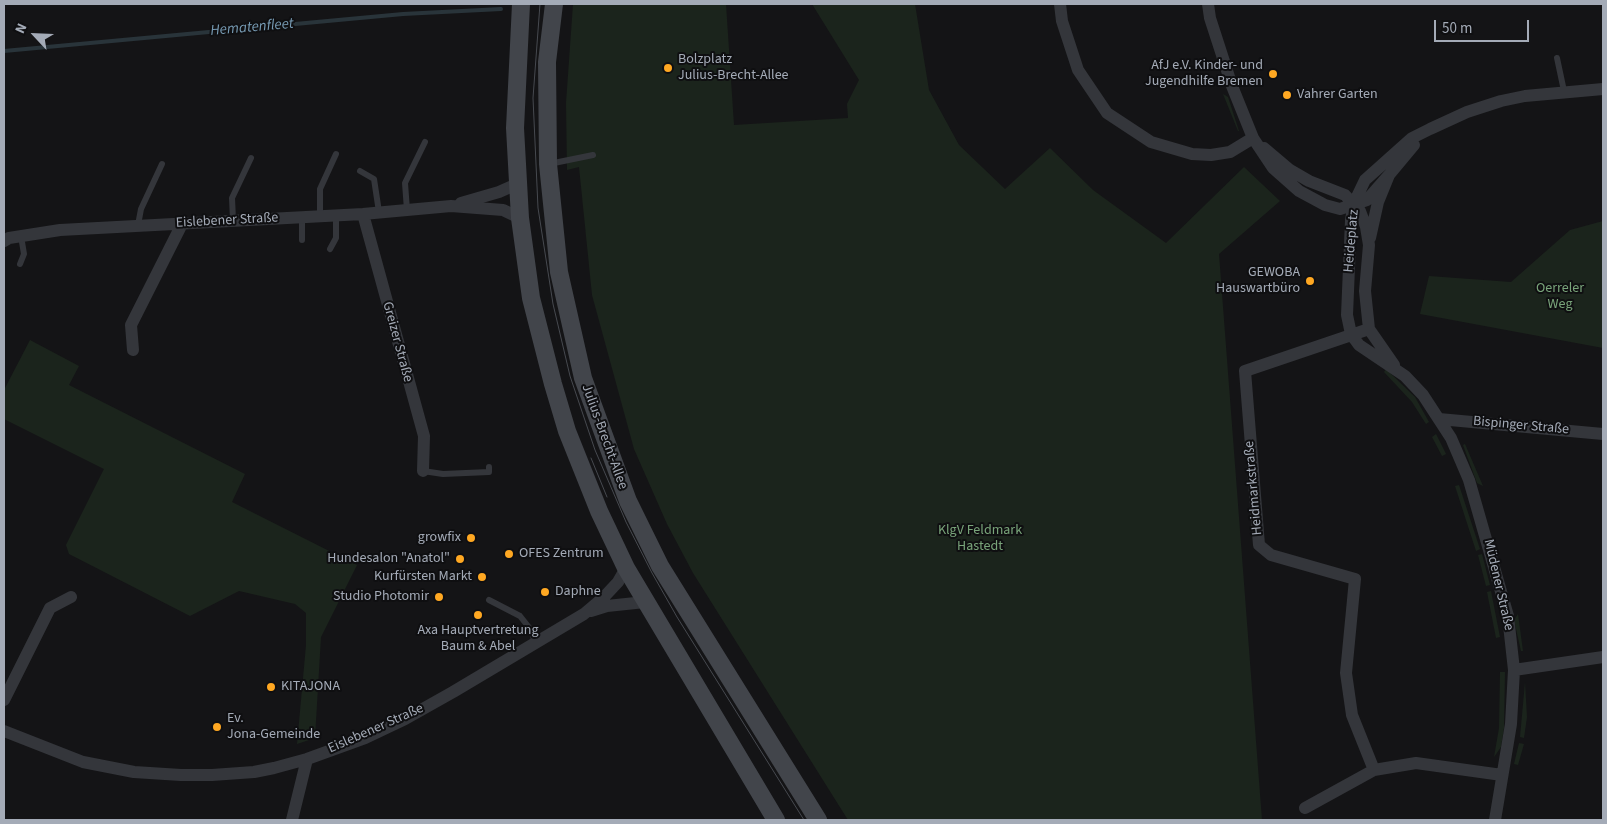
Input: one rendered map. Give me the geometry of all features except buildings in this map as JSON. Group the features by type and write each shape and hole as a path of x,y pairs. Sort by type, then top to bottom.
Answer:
{"main road":[{"path":"522,4 515,128 520,218 531,298 553,384 574,450 599,511 626,568 776,820"},
{"name":"Julius-Brecht-Allee","path":"554,4 547,62 548,164 560,272 583,378 628,501 660,566 818,820"}],"street":[{"path":"1060,4 1062,22 1078,70 1108,113 1151,142 1192,154 1211,155 1230,152 1253,138"},
{"path":"1208,4 1210,18 1226,68 1253,138 1273,168 1299,191 1325,205 1340,209 1367,200 1390,175 1408,150 1430,129"},
{"path":"1354,203 1365,180 1412,138 1467,112 1501,101 1564,91 1603,89"},
{"path":"1369,245 1378,202 1390,175"},
{"name":"Eislebener Straße","path":"451,206 499,192 518,184"},
{"name":"Heideplatz","path":"1354,203 1360,211 1366,227 1369,245 1365,291 1369,329"},
{"name":"Heideplatz","path":"1351,334 1347,315 1351,220 1354,203"},
{"name":"Eislebener Straße","path":"4,241 21,236 60,230 363,214 451,206 503,210 520,218"},
{"name":"Greizer Straße","path":"363,214 424,436 423,471"},
{"path":"133,350 131,325 182,224"},
{"path":"1351,334 1369,329"},
{"name":"Müdener Straße","path":"1369,329 1400,372"},
{"name":"Heidmarkstraße","path":"1351,334 1245,371 1259,545 1270,555 1355,579 1346,672 1352,715 1374,770"},
{"name":"Müdener Straße","path":"1351,334 1359,345 1400,372 1424,395 1451,438 1470,480 1489,542 1508,616 1514,670 1511,724 1495,820"},
{"name":"Bispinger Straße","path":"1439,419 1603,434"},
{"name":"Eislebener Straße","path":"4,731 83,762 148,774 181,775 254,772 308,758 365,738 405,719 584,614 618,582 626,568"},
{"path":"4,700 50,608 71,597"},
{"name":"Eislebener Straße","path":"584,614 608,606 645,602"},
{"path":"1514,670 1603,657"},
{"path":"292,820 308,758"},
{"path":"1305,808 1374,770 1416,763 1502,775"}],"lane":[{"path":"1557,58 1564,91"},
{"path":"407,210 405,183 425,142"},
{"path":"320,216 320,189 336,154"},
{"path":"548,164 593,155"},
{"path":"233,220 232,198 251,158"},
{"path":"138,225 141,209 162,164"},
{"path":"360,171 374,179 378,212"},
{"path":"330,249 336,238 336,215"},
{"path":"302,217 302,240"},
{"path":"20,264 24,254 21,236"},
{"path":"423,471 443,474 489,472 489,467"},
{"path":"489,600 520,616 530,630 535,642"}],"green space":[{"name":"KlgV Feldmark Hastedt","path":"573,4 726,4 734,125 848,118 847,104 859,80 812,4 915,4 929,90 959,145 1005,189 1050,148 1093,190 1166,243 1244,167 1280,201 1219,254 1262,820 848,820 693,573 667,524 634,449 592,295 579,167 567,170 566,103"},
{"path":"1223,94 1228,97 1239,131 1238,131"},
{"name":"Oerreler Weg","path":"1603,221 1603,348 1420,314 1429,276 1511,282 1570,230"},
{"path":"30,340 79,366 69,385 245,474 232,502 357,565 321,637 315,738 297,744 306,645 306,613 295,604 239,591 190,616 69,554 66,545 104,469 4,419 4,390"},
{"path":"1386,369 1415,397 1429,422 1426,424 1412,402 1384,372"},
{"path":"1436,434 1446,454 1442,456 1432,437"},
{"path":"1465,444 1483,486 1477,483 1463,445"},
{"path":"1459,485 1480,549 1476,551 1455,486"},
{"path":"1482,554 1490,585 1486,586 1478,555"},
{"path":"1491,591 1500,637 1496,638 1487,592"},
{"path":"1518,614 1523,651 1521,651 1514,620"},
{"path":"1500,672 1505,672 1504,728 1501,747 1494,757 1499,728"},
{"path":"1525,682 1527,717 1524,738 1520,737"},
{"path":"1519,743 1524,744 1518,765 1514,764"}],"waterway":[{"name":"Hematenfleet","path":"4,51 403,14 501,9"}],"tram line":[{"path":"540,4 533,98 538,208 553,304 570,376 595,450 626,522 652,573 677,617 804,820"},
{"path":"591,458 607,497"}],"place":[{"name":"Bolzplatz Julius-Brecht-Allee","path":"668,68"},
{"name":"AfJ e.V. Kinder- und Jugendhilfe Bremen","path":"1273,74"},
{"name":"Vahrer Garten","path":"1287,95"},
{"name":"GEWOBA Hauswartbüro","path":"1310,281"},
{"name":"growfix","path":"471,538"},
{"name":"OFES Zentrum","path":"509,554"},
{"name":"Hundesalon \"Anatol\"","path":"460,559"},
{"name":"Kurfürsten Markt","path":"482,577"},
{"name":"Daphne","path":"545,592"},
{"name":"Studio Photomir","path":"439,597"},
{"name":"Axa Hauptvertretung Baum & Abel","path":"478,615"},
{"name":"KITAJONA","path":"271,687"},
{"name":"Ev. Jona-Gemeinde","path":"217,727"}]}
